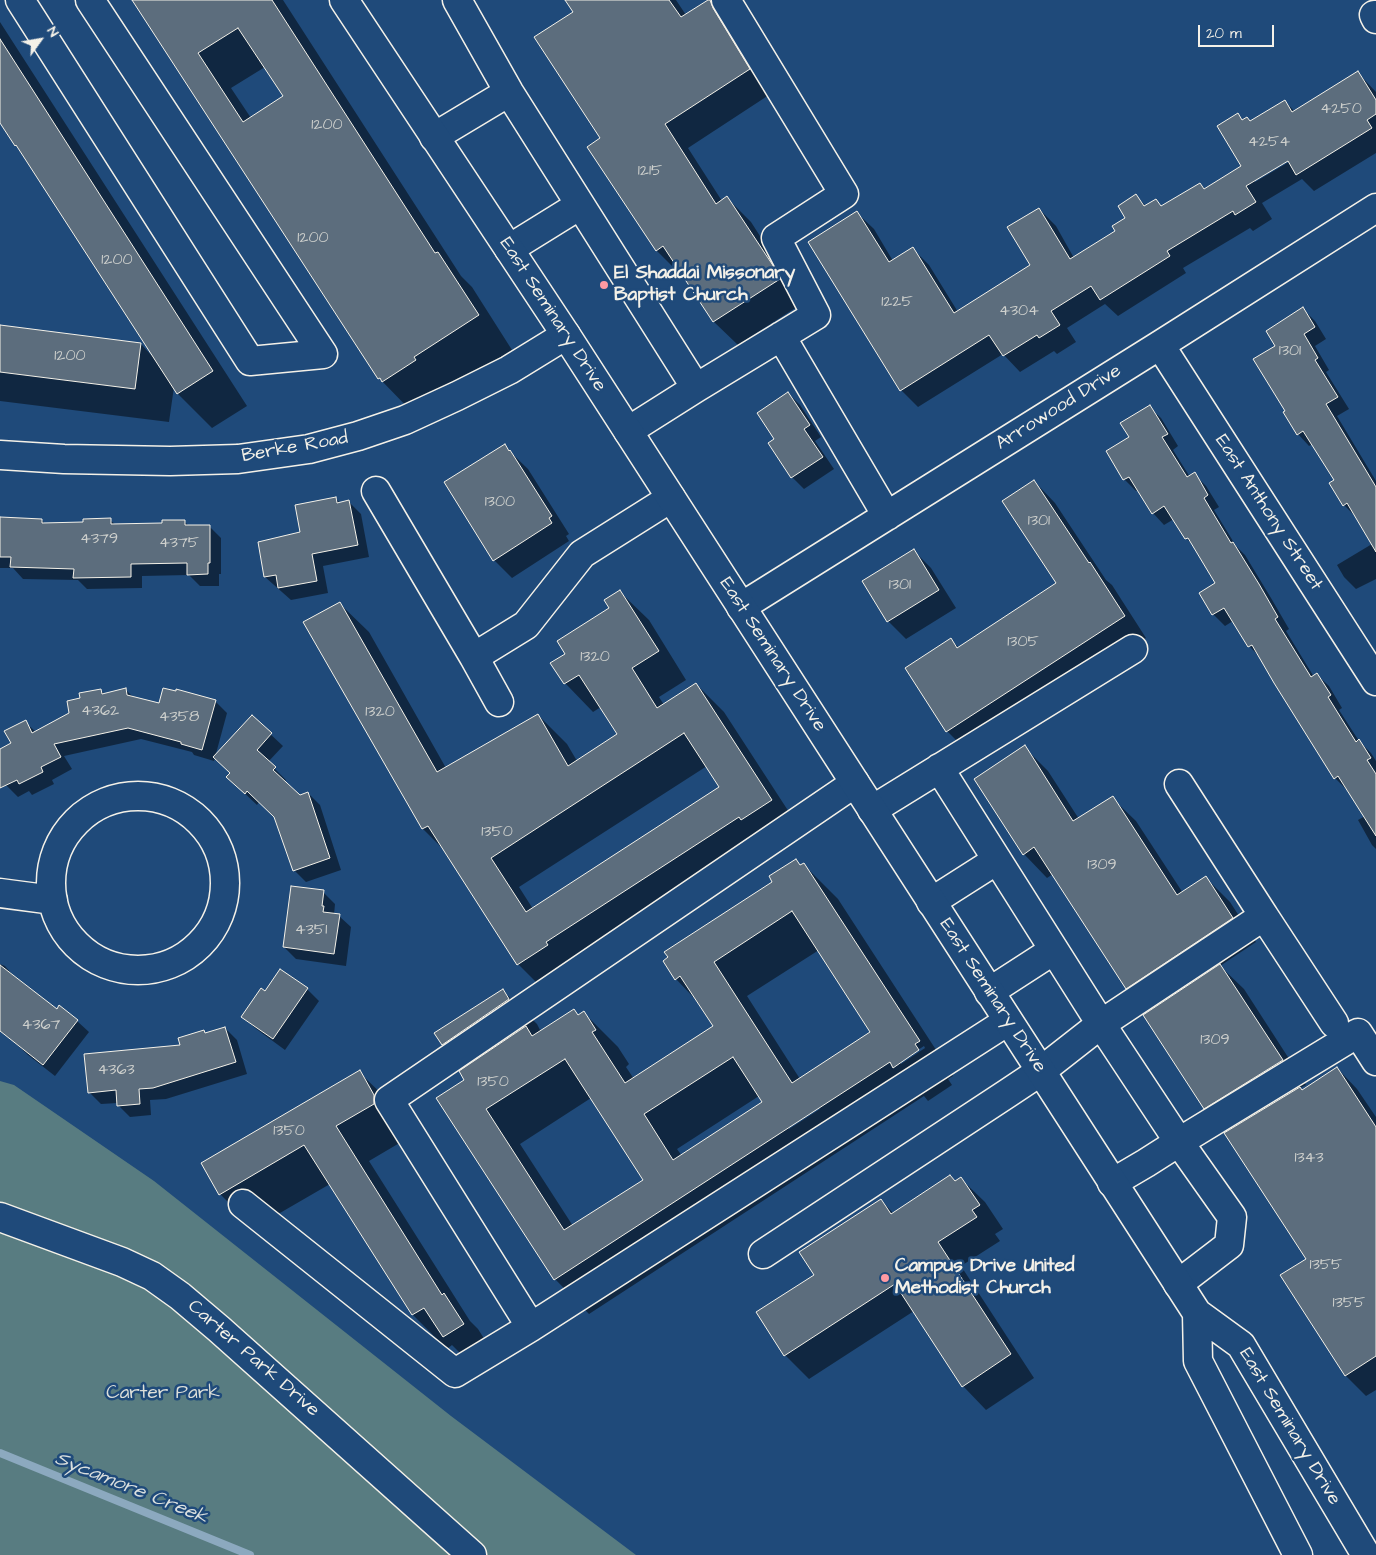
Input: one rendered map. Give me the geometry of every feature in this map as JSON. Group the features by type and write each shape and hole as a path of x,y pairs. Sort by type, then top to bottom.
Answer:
{"street":[{"path":"20,0 250,361 323,354 90,0"},
{"name":"East Seminary Drive","path":"344,0 628,431 1197,1313 1240,1345 1366,1555"},
{"path":"457,0 509,92 696,388"},
{"path":"628,431 816,314 776,238 844,194 726,0"},
{"path":"434,137 509,92"},
{"path":"509,249 580,205"},
{"name":"Arrowood Drive","path":"741,607 1376,208"},
{"name":"Berke Road","path":"0,455 64,459 170,461 238,459 309,449 358,436 405,420 508,370 566,336"},
{"path":"781,336 887,516"},
{"name":"East Anthony Street","path":"1160,345 1376,681"},
{"path":"376,491 499,702"},
{"path":"474,657 526,626 582,554 671,498"},
{"path":"872,810 1133,649"},
{"path":"938,768 1101,1024 1179,1142 1232,1217 1229,1245 1178,1284"},
{"path":"531,1327 390,1100 855,783"},
{"path":"1179,784 1334,1023"},
{"path":"126,796 150,797 173,803 193,815 209,833 220,854 225,877 223,901 216,923 202,943 184,958 162,967 138,970 115,967 93,957 75,942 61,923 53,900 51,877 56,854 67,832 83,815 103,803 126,796"},
{"path":"931,902 997,860"},
{"path":"0,893 53,900"},
{"path":"763,1254 1041,1070 1101,1024 1264,916"},
{"path":"989,992 1054,950"},
{"path":"243,1204 455,1373 531,1327 1008,1021"},
{"path":"1112,1183 1358,1033 1376,1061"},
{"name":"Carter Park Drive","path":"0,1217 122,1262 152,1276 180,1296 472,1555"},
{"path":"1197,1313 1198,1361 1298,1555"}],"green space":[{"name":"Carter Park","path":"0,1081 14,1085 154,1181 451,1416 636,1555 0,1555"}],"building":[{"path":"132,0 272,0 435,253 438,252 479,315 414,357 416,360 382,382 380,378 378,379","holes":["238,28 283,96 243,122 198,53"]},
{"path":"565,0 669,0 681,17 710,0 750,69 665,124 716,204 727,196 780,279 713,322 663,246 656,251 587,147 600,138 534,37 573,12"},
{"path":"0,39 213,371 177,394 0,123"},
{"path":"1358,71 1376,100 1376,114 1367,120 1372,128 1296,175 1288,161 1246,186 1256,202 1235,215 1233,211 1167,251 1170,256 1100,300 1091,286 1051,311 1060,325 1039,338 1037,335 1003,356 989,335 900,391 808,242 857,211 889,262 913,247 954,313 1030,265 1007,227 1039,208 1070,259 1115,231 1112,226 1125,218 1118,206 1136,194 1144,206 1156,199 1161,206 1200,183 1204,189 1241,166 1217,126 1238,113 1242,120 1247,117 1250,121 1285,100 1292,112"},
{"path":"1303,307 1315,327 1304,334 1318,358 1315,360 1338,397 1326,404 1376,487 1376,552 1347,503 1343,506 1329,483 1334,480 1303,431 1297,435 1283,412 1285,411 1253,359 1275,346 1266,331"},
{"path":"0,325 141,343 135,389 0,372"},
{"path":"788,392 810,425 804,429 823,457 791,478 768,443 774,439 757,413"},
{"path":"1150,405 1168,434 1162,437 1187,477 1195,472 1208,495 1204,498 1259,584 1278,617 1275,619 1311,677 1317,673 1331,695 1328,697 1356,742 1359,739 1371,758 1367,760 1376,774 1376,836 1338,776 1334,779 1252,645 1248,647 1224,608 1212,615 1199,593 1215,583 1188,538 1185,539 1164,506 1152,514 1129,477 1123,480 1106,451 1129,437 1120,423"},
{"path":"505,444 552,516 549,518 552,523 493,561 444,482"},
{"path":"1034,480 1125,616 946,732 905,668 951,638 957,648 1056,583 1002,501"},
{"path":"336,497 337,503 349,500 358,545 312,554 317,581 278,588 276,575 264,577 258,542 300,532 295,505"},
{"path":"0,517 42,519 42,523 83,522 83,519 111,518 111,524 162,523 162,520 185,520 185,525 210,525 210,563 208,563 208,574 187,575 187,563 131,564 131,577 73,578 74,569 10,567 11,557 0,557"},
{"path":"914,549 939,590 887,622 862,581"},
{"path":"620,590 659,651 632,668 657,708 696,683 772,800 741,820 739,817 546,942 548,945 517,965 428,826 422,829 303,622 340,602 437,772 538,714 568,766 617,734 579,675 564,684 550,663 565,654 557,641 609,608 604,600","holes":["684,733 719,787 526,912 491,858"]},
{"path":"126,688 127,695 159,703 163,688 176,691 176,689 216,700 202,750 181,744 181,742 128,728 54,744 61,757 41,767 43,772 19,784 17,780 0,788 0,749 11,743 4,731 26,720 32,733 69,713 67,701 80,698 79,693 101,689 102,694"},
{"path":"252,715 272,733 257,750 276,767 273,770 300,795 308,792 330,858 293,871 274,817 247,791 245,794 226,777 230,773 213,757"},
{"path":"1025,745 1073,821 1113,796 1177,895 1206,876 1233,918 1126,989 1034,847 1023,855 974,779"},
{"path":"796,859 800,865 804,863 920,1041 915,1044 919,1050 893,1068 890,1062 554,1280 436,1098 464,1080 459,1071 526,1026 532,1036 574,1009 578,1015 584,1011 596,1030 592,1032 625,1083 713,1026 680,976 675,980 663,961 668,957 664,952 772,882 769,876","holes":["792,911 870,1032 792,1083 714,962","733,1057 762,1102 673,1160 644,1114","565,1059 643,1180 564,1230 486,1109"]},
{"path":"291,886 324,890 323,912 340,914 334,954 283,947"},
{"path":"1220,964 1283,1060 1204,1109 1143,1015"},
{"path":"0,965 57,1009 59,1005 78,1020 43,1065 0,1031"},
{"path":"280,969 308,988 273,1039 241,1017 261,988 265,991"},
{"path":"503,989 509,999 442,1045 434,1033"},
{"path":"225,1027 236,1062 153,1088 139,1089 140,1104 117,1106 116,1090 88,1093 84,1054 180,1045 178,1038 204,1030 205,1033"},
{"path":"1337,1067 1376,1127 1376,1356 1345,1376 1280,1275 1306,1259 1224,1133 1300,1087 1302,1090"},
{"path":"360,1070 374,1095 374,1104 336,1126 442,1295 444,1293 464,1324 443,1337 424,1308 412,1315 304,1145 219,1195 201,1163"},
{"name":"Campus Drive United Methodist Church","path":"950,1175 955,1181 961,1177 980,1205 972,1210 977,1217 938,1242 1011,1354 962,1387 895,1284 784,1356 756,1312 814,1275 799,1252 881,1199 891,1214"}],"waterway":[{"name":"Sycamore Creek","path":"0,1453 250,1555"}],"place":[{"name":"El Shaddai Missonary Baptist Church","path":"604,285"},
{"name":"Campus Drive United Methodist Church","path":"885,1278"}]}
